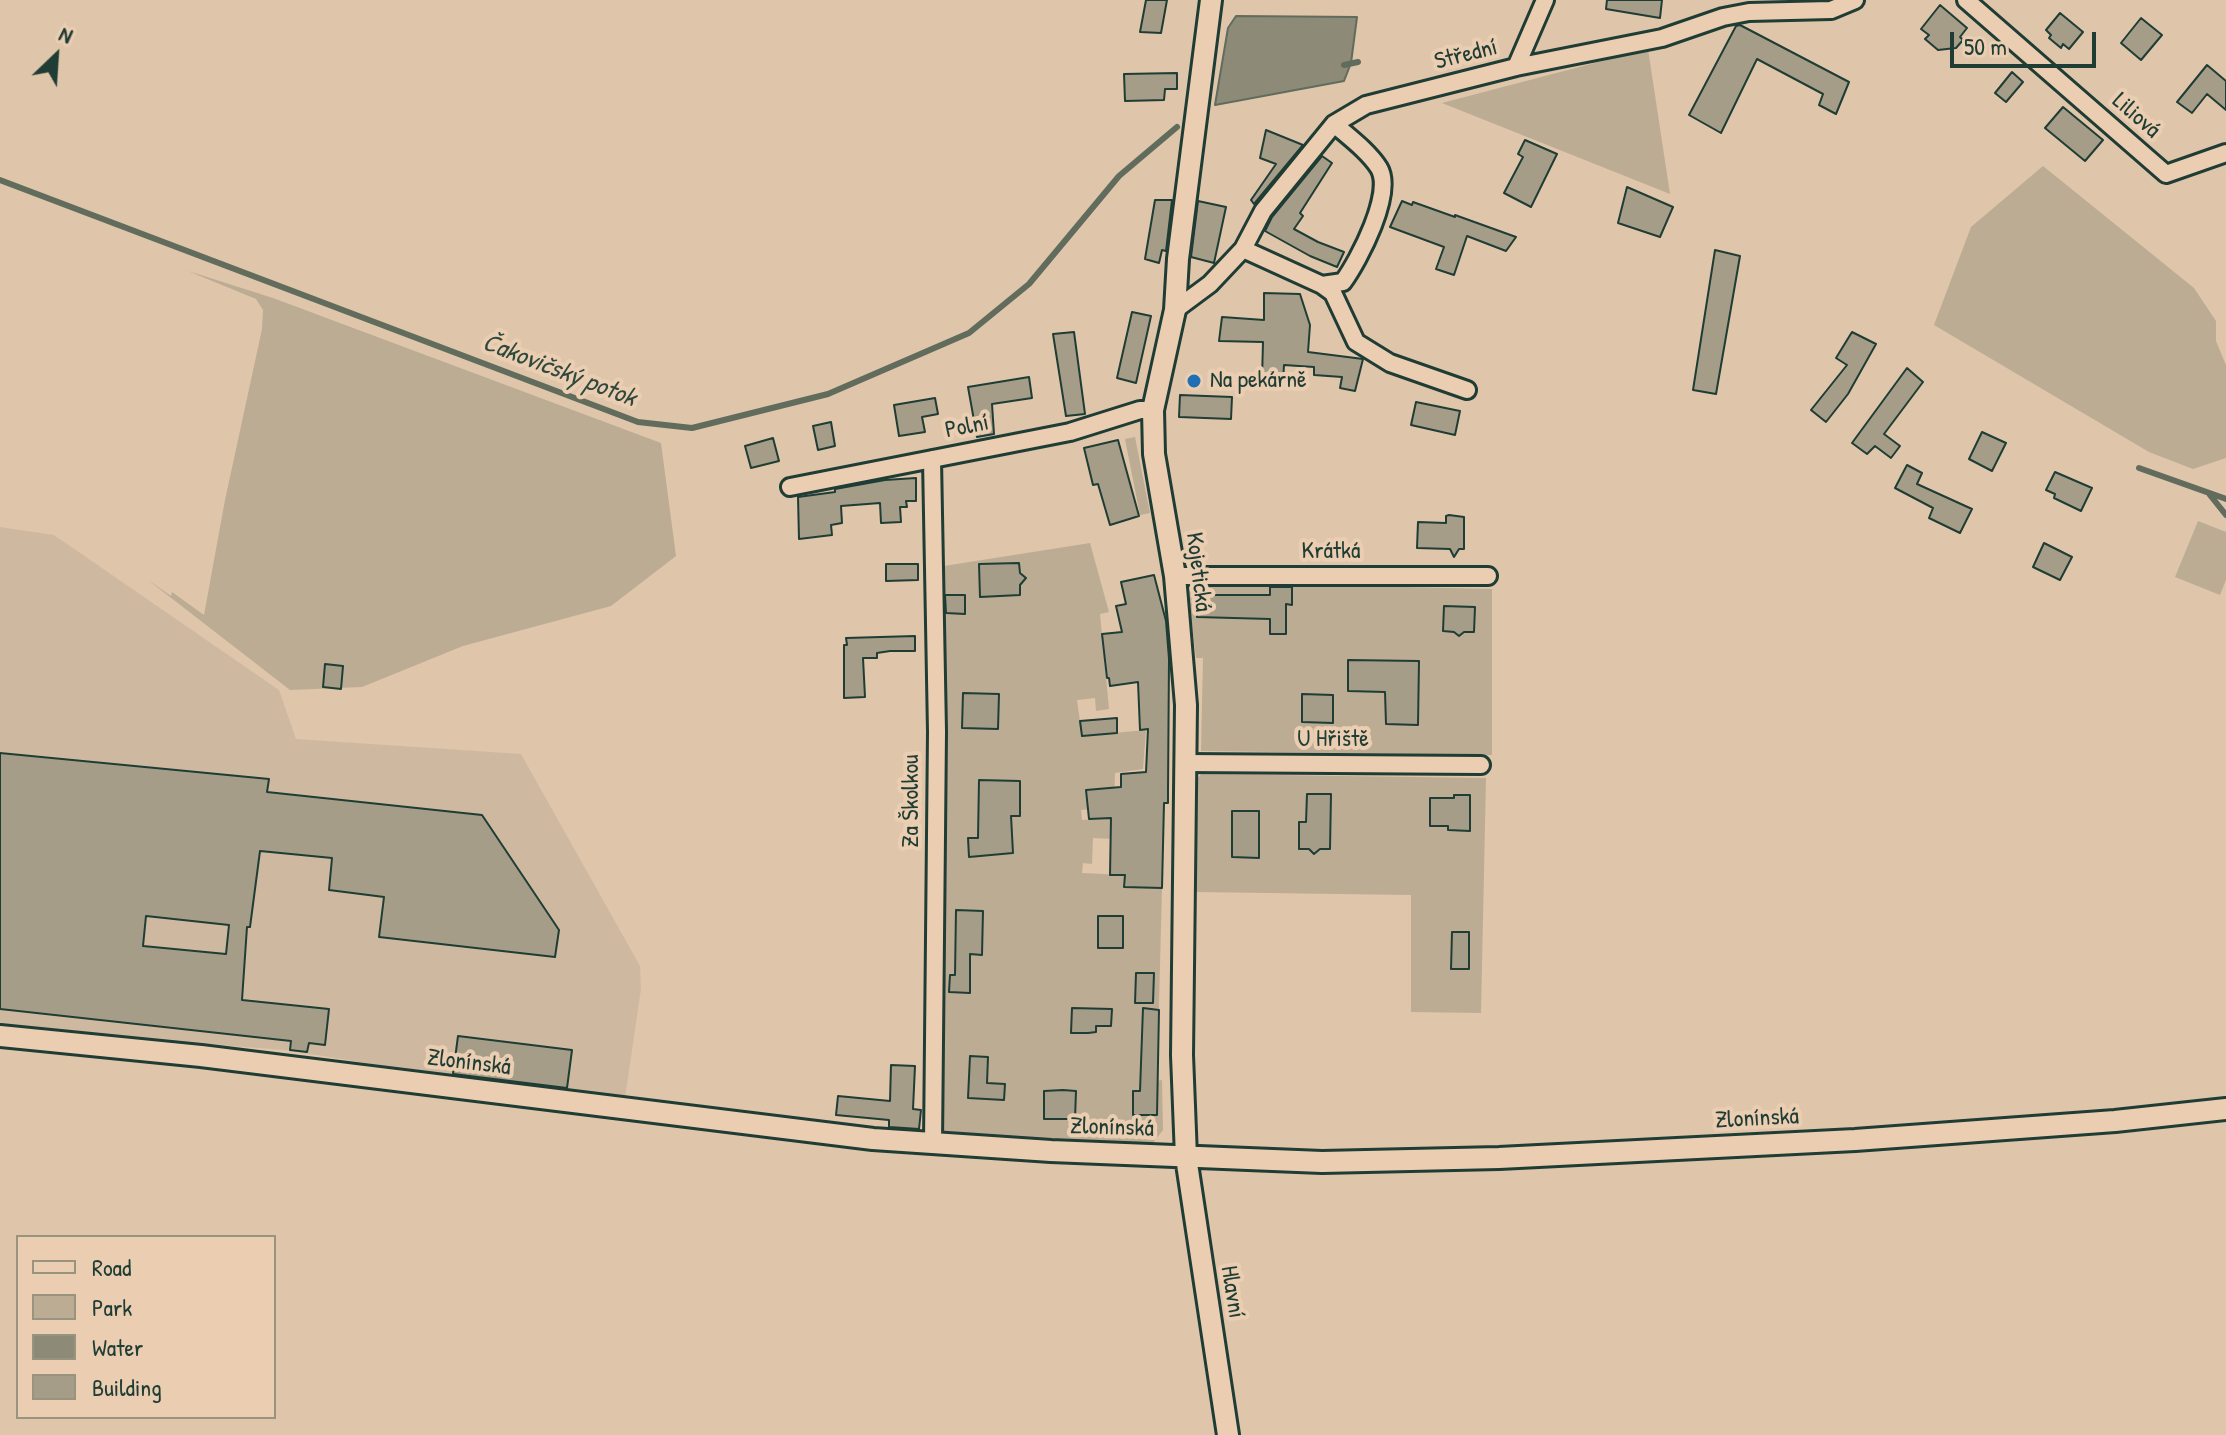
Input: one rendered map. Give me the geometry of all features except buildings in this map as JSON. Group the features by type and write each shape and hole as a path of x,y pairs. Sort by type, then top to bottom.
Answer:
{"street":[{"name":"Kojetická","path":"1186,1157 1182,1055 1186,705 1175,576 1154,454 1153,410 1175,310 1178,259 1211,0"},
{"path":"1516,67 1545,0"},
{"name":"Střední","path":"1175,310 1210,284 1243,249 1263,211 1334,124 1366,105 1516,67 1662,38 1723,17 1749,12 1831,10 1855,0"},
{"name":"Liliová","path":"1966,0 2166,174 2226,153"},
{"path":"1322,285 1343,282 1351,271 1381,203 1384,183 1379,168 1334,124"},
{"path":"1243,249 1333,293 1356,342 1390,363 1467,390"},
{"name":"Polní","path":"790,487 1070,432 1140,410 1153,410"},
{"name":"Za Školkou","path":"932,459 937,732 933,1143"},
{"name":"Krátká","path":"1175,576 1488,576"},
{"name":"U Hřiště","path":"1185,763 1481,765"},
{"name":"Zlonínská","path":"0,1036 201,1056 857,1137 1051,1151 1322,1162 1499,1158 1855,1140 2115,1121 2226,1109"},
{"name":"Hlavní","path":"1186,1157 1228,1435"}],"shaded area":[{"path":"0,527 54,535 279,690 296,739 521,754 640,966 641,989 624,1105 286,1050 0,1029"}],"green space":[{"path":"1648,49 1670,194 1442,103"},
{"path":"2043,166 2194,288 2216,321 2216,341 2226,365 2226,458 2193,469 2149,452 1934,325 1971,227"},
{"path":"188,271 273,298 661,443 676,556 611,606 463,646 362,687 290,690 148,580 171,596 172,592 204,615 262,329 263,310 256,299"},
{"path":"1135,437 1150,513 1140,515 1125,439"},
{"path":"2198,521 2226,532 2226,580 2220,595 2175,577"},
{"path":"1090,543 1109,612 1100,614 1109,709 1096,711 1095,698 1077,700 1082,736 1146,730 1143,769 1115,773 1114,807 1081,810 1082,820 1116,818 1114,839 1093,838 1092,864 1083,863 1082,873 1125,875 1125,887 1162,888 1157,1081 1162,1080 1163,1130 1149,1148 943,1131 944,566"},
{"path":"1187,582 1492,589 1492,755 1201,751 1203,658 1196,658"},
{"path":"1201,774 1486,778 1481,1013 1411,1012 1411,895 1195,892 1197,779"}],"water":[{"path":"1236,16 1357,17 1351,63 1344,81 1215,105 1228,28"}],"waterway":[{"name":"Čakovičský potok","path":"1344,65 1358,62"},
{"name":"Čakovičský potok","path":"0,180 638,422 692,428 828,394 969,333 1029,284 1119,176 1177,127"},
{"name":"Čakovičský potok","path":"2139,468 2226,499"},
{"path":"2210,495 2226,515"}],"place":[{"name":"Na pekárně","path":"1194,381"}]}
